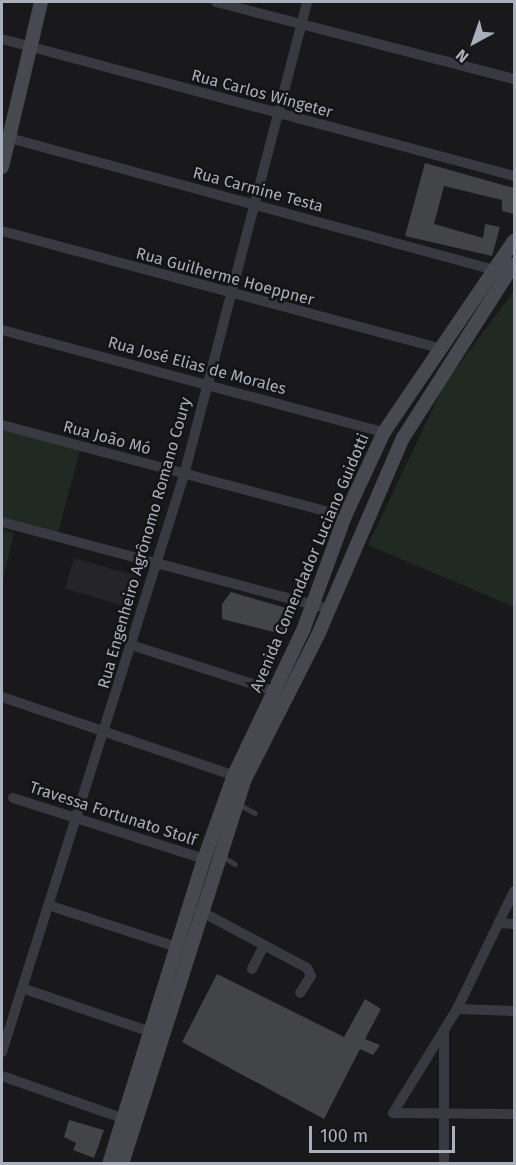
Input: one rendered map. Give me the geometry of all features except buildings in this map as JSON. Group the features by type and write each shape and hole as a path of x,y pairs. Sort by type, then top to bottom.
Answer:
{"main road":[{"path":"2,166 5,137 41,2"},
{"name":"Avenida Comendador Luciano Guidotti","path":"109,1164 189,951 211,856 236,803 240,777 330,609 403,438 506,269 514,241"},
{"name":"Avenida Comendador Luciano Guidotti","path":"122,1164 156,1034 174,947 274,691 314,602 345,516 384,432 441,350 506,269"}],"street":[{"path":"216,2 514,79"},
{"name":"Rua Engenheiro Agrônomo Romano Coury","path":"2,1052 51,906 184,475 228,294 307,2"},
{"name":"Rua Carlos Wingeter","path":"2,39 514,176"},
{"name":"Rua Carmine Testa","path":"5,137 506,269"},
{"name":"Rua Guilherme Hoeppner","path":"2,231 441,350"},
{"name":"Rua José Elias de Morales","path":"2,330 384,432"},
{"name":"Rua João Mó","path":"2,425 345,516"},
{"path":"2,522 314,602 330,609"},
{"path":"131,645 274,691"},
{"path":"2,697 240,777"},
{"name":"Travessa Fortunato Stolf","path":"13,798 77,820 211,856"},
{"path":"514,891 457,1009 393,1113 514,1114"},
{"path":"51,906 189,951"},
{"path":"200,911 311,972 300,993"},
{"path":"500,923 514,924"},
{"path":"252,969 264,945"},
{"path":"22,988 156,1034"},
{"path":"457,1009 514,1011"},
{"path":"444,1030 444,1164"},
{"path":"2,1076 125,1119"}],"lane":[{"path":"236,803 255,813"},
{"path":"211,856 235,864"}],"shaded area":[{"path":"514,291 514,607 368,545 445,383"},
{"path":"2,429 80,450 58,533 2,518"},
{"path":"2,529 14,533 2,583"},
{"path":"74,558 137,576 129,607 65,589"}]}
